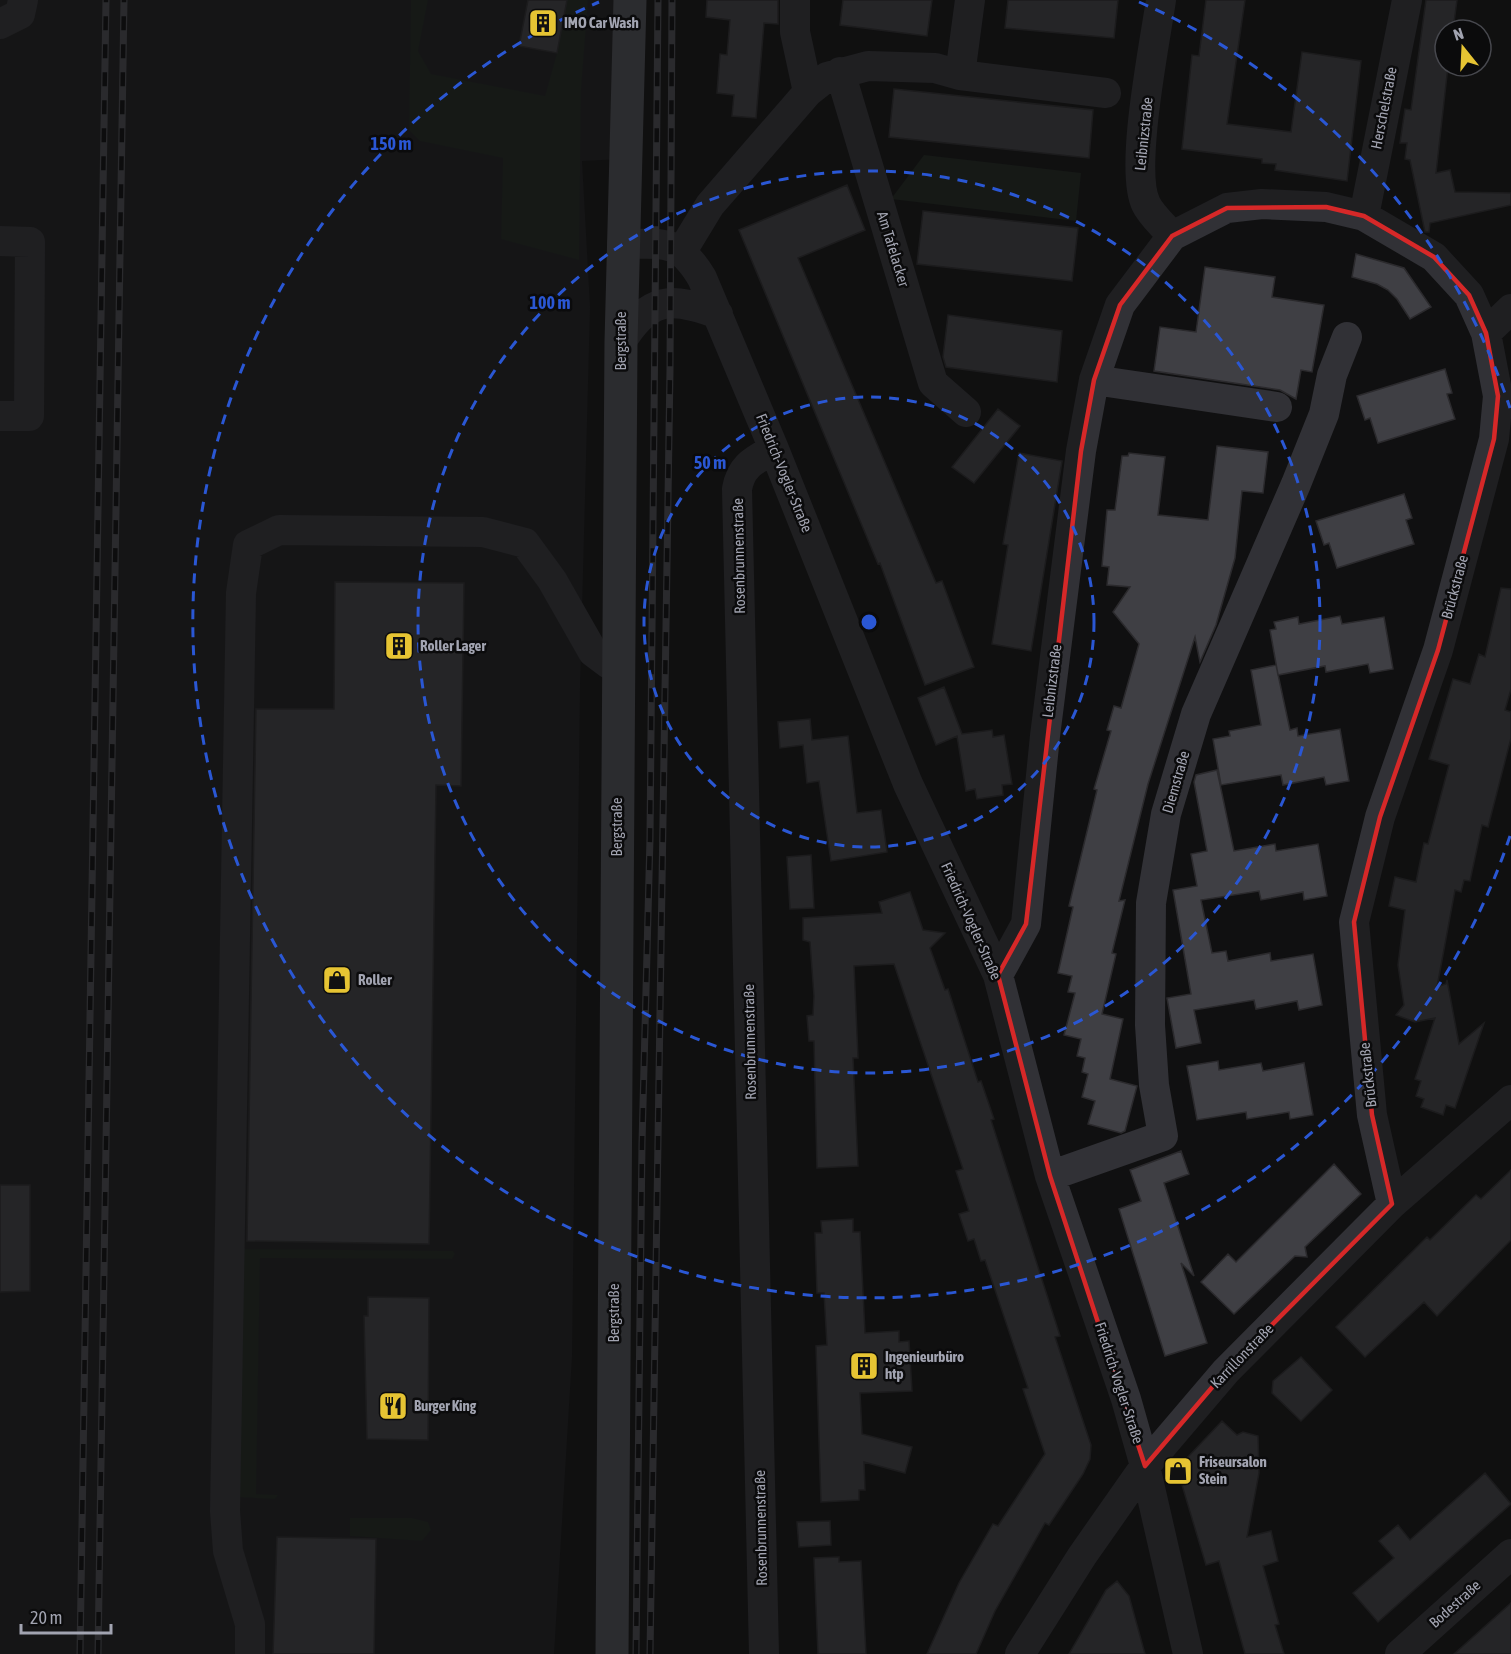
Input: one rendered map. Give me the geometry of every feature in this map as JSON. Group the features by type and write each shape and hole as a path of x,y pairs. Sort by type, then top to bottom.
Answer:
{"main road":[{"name":"Bergstraße","path":"612,1654 622,244 630,0"}],"street":[{"path":"0,24 20,14 23,0"},
{"path":"795,0 795,32 808,92"},
{"path":"960,75 970,0"},
{"name":"Leibnizstraße","path":"998,975 1026,924 1045,736 1081,451 1094,380 1120,305 1172,236 1146,204 1140,176 1144,117 1161,0"},
{"name":"Herschelstraße","path":"1364,216 1407,0"},
{"path":"622,244 670,246 682,251 710,205 808,92 827,77 840,72 868,66 935,68 960,75 1106,93"},
{"name":"Am Tafelacker","path":"840,72 933,383 966,412"},
{"name":"Brückstraße","path":"1172,236 1227,208 1262,204 1326,207 1364,216 1434,257 1468,295 1486,333 1498,396 1494,439 1438,650 1380,817 1354,922 1372,1114 1392,1204"},
{"path":"0,241 30,242 28,416 0,416"},
{"name":"Friedrich-Vogler-Straße","path":"682,251 690,258 702,278 718,314 908,784 998,975 1050,1176 1126,1399 1145,1466 1188,1654"},
{"path":"621,342 640,316 663,303 685,303 718,314"},
{"path":"1486,333 1511,309"},
{"name":"Diemstraße","path":"1050,1176 1163,1136 1154,1085 1150,1025 1151,914 1166,814 1196,714 1296,484 1324,414 1332,375 1347,337"},
{"path":"1094,380 1277,407"},
{"name":"Rosenbrunnenstraße","path":"764,1654 737,489 739,475 748,463 774,449"},
{"path":"250,1654 250,1624 228,1551 225,1511 242,593 248,545 279,530 483,532 525,543 552,580 593,652 609,664 619,665"},
{"name":"Karrillonstraße","path":"1020,1654 1082,1556 1145,1466 1226,1371 1392,1204 1511,1100"},
{"name":"Bodestraße","path":"1400,1654 1511,1554"}],"highlighted area":[{"path":"1326,207 1364,216 1434,257 1469,295 1486,333 1498,396 1494,439 1438,650 1380,817 1354,922 1372,1115 1392,1204 1226,1371 1145,1466 1050,1176 998,975 1026,924 1081,451 1094,380 1120,305 1172,236 1227,208"}],"shaded area":[{"path":"0,0 626,0 621,159 582,161 590,307 580,685 572,1356 554,1654 0,1654"},
{"path":"411,0 428,0 418,51 431,74 545,96 557,53 567,0 588,0 581,90 579,260 501,239 503,158 420,141 409,130"},
{"path":"924,155 1081,173 1076,221 891,199"},
{"path":"241,1249 453,1251 455,1254 452,1259 260,1258 256,1494 278,1495 275,1499 236,1497"},
{"path":"350,1518 412,1518 428,1522 431,1530 422,1541 350,1536"}],"building":[{"name":"IMO Car Wash","path":"528,0 567,0 557,53 519,46"},
{"path":"707,0 778,0 778,24 764,23 756,118 732,116 734,95 717,93 720,54 727,55 730,20 706,17"},
{"path":"843,0 932,0 927,36 840,25"},
{"path":"1008,0 1118,0 1114,38 1005,28"},
{"path":"1206,0 1245,0 1227,124 1291,132 1302,52 1361,61 1347,181 1275,170 1276,164 1262,163 1262,159 1182,149 1192,55 1199,56"},
{"path":"1426,0 1457,0 1455,18 1433,18 1433,78 1447,78 1436,173 1450,170 1455,192 1511,193 1511,205 1430,223 1429,232 1425,232 1410,160 1405,159 1407,143 1400,143 1405,109 1411,110"},
{"path":"894,89 1093,110 1089,158 889,137"},
{"path":"847,185 865,230 798,258 936,583 942,581 974,667 925,685 880,563 878,564 739,230"},
{"path":"923,211 1078,228 1072,281 917,264"},
{"path":"1356,254 1404,268 1431,307 1410,319 1388,290 1377,284 1352,277"},
{"path":"1205,267 1275,277 1272,297 1324,305 1312,372 1301,370 1296,399 1280,390 1154,371 1160,327 1196,332"},
{"path":"948,315 1062,331 1057,382 946,367 943,357"},
{"path":"1445,369 1452,393 1447,394 1455,419 1378,443 1370,418 1365,420 1357,396"},
{"path":"998,409 1020,426 974,483 952,467"},
{"path":"1217,446 1268,452 1263,493 1242,491 1235,558 1216,625 1200,662 1195,637 1148,784 1119,901 1125,900 1112,953 1116,954 1102,1014 1123,1019 1110,1079 1137,1086 1125,1131 1121,1133 1088,1124 1095,1101 1082,1097 1088,1074 1082,1072 1085,1058 1077,1056 1081,1039 1064,1035 1075,993 1068,992 1072,976 1058,973 1073,907 1069,906 1097,790 1094,789 1111,731 1107,730 1114,706 1121,708 1139,644 1113,612 1130,587 1107,585 1109,567 1102,566 1107,510 1115,510 1122,456 1128,456 1129,453 1165,457 1158,515 1208,520"},
{"path":"1019,453 1062,461 1031,651 992,644 1008,545 1003,544"},
{"path":"1404,494 1412,518 1406,520 1414,544 1337,568 1329,543 1324,545 1316,521"},
{"name":"Roller","path":"335,582 464,583 461,786 436,785 429,1244 247,1241 256,709 334,709"},
{"path":"1501,588 1511,589 1511,689 1505,710 1511,712 1511,738 1488,827 1482,825 1470,881 1464,880 1461,892 1455,890 1437,987 1446,984 1447,980 1459,1044 1484,1023 1455,1108 1446,1105 1443,1115 1421,1107 1424,1099 1416,1096 1421,1081 1415,1079 1435,1018 1415,1022 1396,1015 1404,1005 1398,965 1405,910 1389,906 1395,877 1416,882 1424,843 1428,844 1449,765 1429,759 1453,679 1470,684 1479,654 1485,657"},
{"path":"1340,616 1342,624 1384,617 1393,669 1370,673 1368,664 1326,672 1325,666 1278,675 1270,630 1276,629 1274,622 1298,617 1299,624"},
{"path":"1276,665 1290,730 1297,728 1298,736 1340,729 1349,781 1326,785 1324,777 1283,785 1281,775 1221,785 1213,739 1230,736 1229,731 1261,725 1251,670"},
{"path":"944,687 962,734 992,730 993,737 1004,735 1012,784 1002,785 1003,795 977,799 975,789 966,791 957,736 936,745 918,698"},
{"path":"810,719 812,740 848,736 857,813 881,810 887,852 831,861 819,781 807,783 803,745 780,748 778,722"},
{"path":"1217,770 1234,851 1275,844 1276,851 1318,844 1327,896 1304,900 1303,892 1261,900 1259,891 1201,900 1212,953 1226,951 1228,961 1270,953 1271,961 1313,954 1322,1005 1299,1010 1297,1001 1256,1009 1254,1000 1194,1010 1201,1043 1176,1048 1167,998 1191,994 1173,890 1197,886 1191,854 1207,851 1194,782 1196,775"},
{"path":"811,855 814,908 790,909 787,857"},
{"path":"910,892 923,930 945,933 930,948 945,990 948,989 978,1082 981,1081 994,1119 991,1120 1060,1336 1055,1337 1091,1445 1090,1459 1083,1474 1049,1525 1045,1523 995,1611 976,1654 927,1654 959,1583 993,1524 998,1526 1045,1454 1023,1389 1028,1388 985,1260 981,1261 974,1239 968,1241 959,1214 969,1211 956,1171 963,1169 894,964 854,966 858,1058 853,1058 858,1166 817,1168 814,1041 809,1041 807,1016 813,1015 814,996 810,942 803,940 803,918 882,913 879,902"},
{"path":"1218,1061 1219,1070 1261,1063 1263,1071 1304,1063 1313,1115 1290,1119 1289,1112 1247,1119 1246,1112 1197,1120 1187,1066"},
{"path":"1181,1151 1189,1174 1164,1183 1194,1276 1181,1263 1207,1343 1165,1356 1119,1209 1141,1201 1130,1170"},
{"path":"1334,1164 1361,1194 1305,1247 1307,1257 1295,1256 1234,1314 1201,1282 1228,1254 1236,1262"},
{"path":"1511,1170 1511,1240 1437,1316 1424,1302 1365,1357 1336,1327 1427,1237 1430,1240 1476,1195 1481,1199"},
{"path":"0,1185 30,1185 30,1291 0,1292"},
{"path":"853,1219 853,1232 860,1232 865,1333 899,1331 899,1342 909,1341 912,1391 860,1393 862,1434 912,1447 905,1473 864,1462 865,1490 859,1490 859,1500 821,1502 816,1346 827,1345 824,1293 817,1293 815,1233 822,1233 821,1221"},
{"path":"368,1297 429,1298 428,1440 367,1439 364,1316 368,1316"},
{"path":"1301,1357 1332,1390 1301,1421 1272,1393 1273,1381"},
{"path":"1222,1421 1237,1435 1243,1432 1258,1436 1259,1473 1247,1537 1271,1531 1278,1561 1263,1566 1279,1624 1275,1625 1284,1654 1245,1654 1219,1561 1206,1565 1182,1485 1185,1460"},
{"path":"1485,1473 1511,1504 1378,1622 1353,1593 1394,1558 1379,1541 1398,1525 1410,1540"},
{"path":"830,1521 831,1545 799,1547 797,1522"},
{"path":"277,1537 376,1539 374,1654 273,1654"},
{"path":"839,1557 839,1562 861,1561 866,1654 818,1654 814,1558"},
{"path":"1117,1581 1129,1596 1145,1654 1069,1654 1106,1590"},
{"path":"1511,1603 1511,1654 1454,1654"}],"railway":[{"path":"80,1654 106,0"},
{"path":"98,1654 124,0"},
{"path":"636,1654 642,1143 650,838 658,0"},
{"path":"650,1654 670,370 672,0"}],"place":[{"name":"IMO Car Wash","path":"543,23"},
{"name":"Roller Lager","path":"399,646"},
{"name":"Roller","path":"337,980"},
{"name":"Ingenieurbüro htp","path":"864,1366"},
{"name":"Burger King","path":"393,1406"},
{"name":"Friseursalon Stein","path":"1178,1471"}]}
